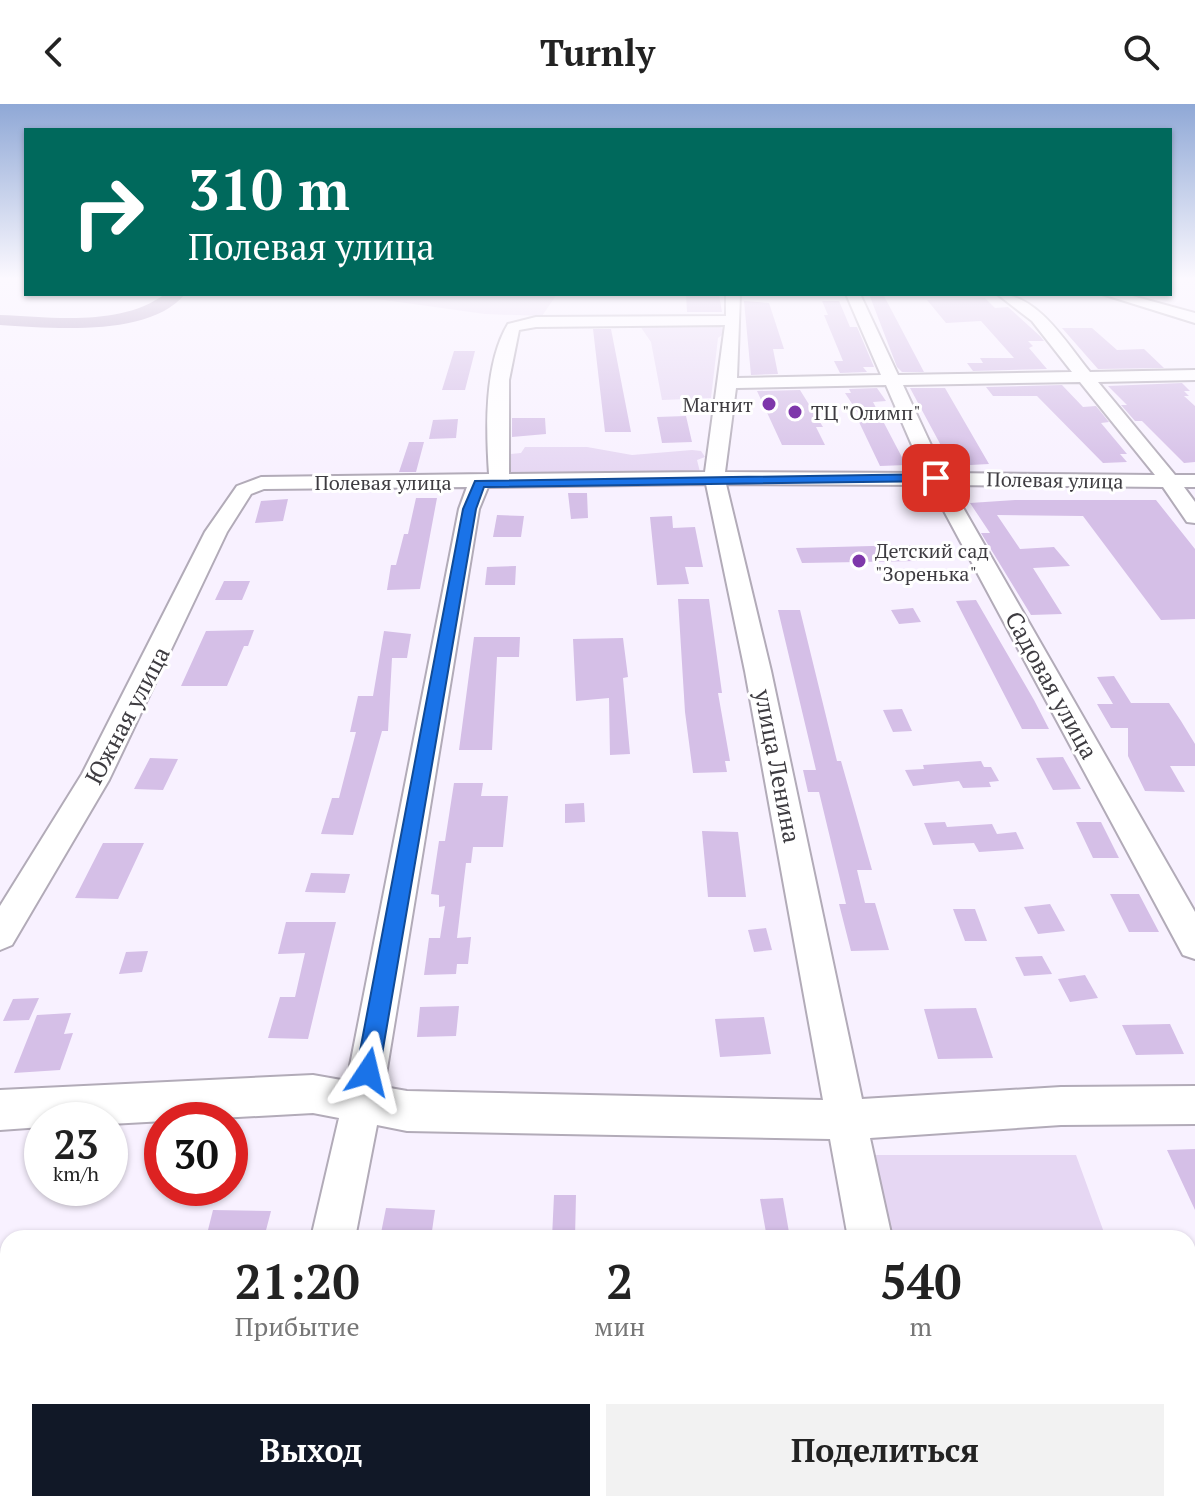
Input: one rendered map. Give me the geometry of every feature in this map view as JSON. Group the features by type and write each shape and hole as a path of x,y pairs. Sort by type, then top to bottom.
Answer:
{"street":[{"path":"335,1230 362,1103 469,509 490,483 509,344"},
{"name":"улица Ленина","path":"732,344 728,383 713,449 715,478 758,671 869,1230"},
{"name":"Садовая улица","path":"875,344 936,478 1195,944"},
{"path":"1057,344 1195,517"},
{"path":"728,383 1195,375"},
{"name":"Полевая улица","path":"244,490 277,482 490,483 715,478 1195,481"},
{"name":"Южная улица","path":"0,935 94,780 162,648 216,532 244,490"},
{"path":"0,1110 313,1094 407,1111 849,1120 1061,1106 1195,1105"}],"shaded area":[{"path":"651,344 717,344 711,398 662,400"},
{"path":"525,447 587,447 632,455 692,450 701,451 705,457 697,460 700,472 505,473 502,455 521,453"},
{"path":"870,1155 1076,1155 1103,1230 885,1230"}],"building":[{"path":"595,344 614,344 631,432 605,432"},
{"path":"748,344 782,344 784,349 773,349 778,374 751,375"},
{"path":"836,344 864,344 874,367 863,367 867,372 840,373 834,361 843,361"},
{"path":"888,344 909,344 924,372 902,372"},
{"path":"1001,344 1031,344 1033,346 1029,348 1047,369 973,371 967,363 983,363 980,358 1014,358"},
{"path":"1076,344 1110,344 1117,350 1144,349 1164,368 1098,369"},
{"path":"454,351 475,351 465,390 442,390"},
{"path":"1182,383 1190,391 1184,391 1189,396 1184,396 1195,406 1195,462 1184,463 1142,421 1135,421 1121,405 1127,405 1108,386"},
{"path":"1062,385 1083,407 1096,406 1109,422 1101,423 1127,454 1120,454 1127,462 1103,463 1037,396 993,396 986,387"},
{"path":"877,388 886,401 873,402 906,465 880,466 859,422 864,422 845,393 851,393 849,389"},
{"path":"910,388 945,388 989,464 952,466"},
{"name":"ТЦ \"Олимп\"","path":"800,390 823,427 816,427 825,445 782,445 757,391"},
{"path":"686,416 692,442 662,443 657,417"},
{"path":"512,418 545,418 546,434 512,437"},
{"path":"458,419 456,438 429,439 433,420"},
{"path":"409,442 424,442 416,472 399,472"},
{"path":"568,493 587,493 588,518 571,519"},
{"path":"416,498 437,498 420,589 387,590 391,565 396,565 404,534 408,534"},
{"path":"288,499 283,521 255,523 261,501"},
{"path":"1156,500 1195,549 1195,619 1161,620 1083,516 997,515 1020,549 1054,547 1070,566 1033,568 1062,614 1031,615 981,533 990,533 970,503"},
{"path":"497,515 524,516 521,537 493,537"},
{"path":"672,516 673,528 695,527 703,567 685,567 689,584 657,585 650,517"},
{"path":"910,545 917,561 802,563 796,548"},
{"path":"516,566 515,585 485,585 487,567"},
{"path":"224,581 250,581 242,600 215,600"},
{"path":"678,599 709,599 722,693 718,693 730,761 725,761 727,772 693,773 685,712"},
{"path":"976,600 1049,729 1022,729 956,601"},
{"path":"913,608 921,622 899,624 891,610"},
{"path":"778,610 800,610 837,761 841,761 872,870 857,870 865,903 875,903 889,950 851,951 839,904 846,904 819,792 808,792 803,770 816,770"},
{"path":"254,630 227,686 181,686 206,631"},
{"path":"384,631 411,634 407,658 392,658 388,731 382,731 353,835 321,834 332,798 339,798 356,732 350,732 358,696 373,696"},
{"path":"474,637 520,637 519,657 497,657 492,750 459,750"},
{"path":"623,638 628,677 623,678 630,754 610,755 609,698 576,701 573,639"},
{"path":"1114,676 1131,703 1169,703 1181,721 1195,744 1195,766 1170,766 1185,792 1145,791 1128,756 1128,728 1111,728 1097,704 1113,704 1097,677"},
{"path":"902,709 912,731 893,732 883,710"},
{"path":"1063,757 1081,789 1053,790 1036,758"},
{"path":"150,758 178,759 163,790 134,789"},
{"path":"981,761 984,767 991,767 999,781 989,782 991,787 963,788 959,781 913,786 905,770 924,769 923,765"},
{"path":"454,783 483,783 481,796 508,796 503,847 473,847 471,863 466,863 457,938 471,937 468,964 457,964 456,974 424,975 429,938 440,938 445,906 439,907 439,895 431,894 439,841 445,841"},
{"path":"584,803 585,822 565,823 565,804"},
{"path":"945,822 947,827 992,824 997,834 1016,832 1024,849 979,852 974,843 933,845 924,823"},
{"path":"1076,822 1101,822 1119,858 1093,858"},
{"path":"702,831 738,832 746,897 708,897"},
{"path":"103,843 144,843 118,899 75,898"},
{"path":"311,873 350,874 345,893 305,892"},
{"path":"1110,894 1139,894 1159,932 1129,932"},
{"path":"1050,904 1065,931 1038,934 1024,907"},
{"path":"953,909 975,909 987,941 965,941"},
{"path":"286,922 336,922 308,1039 268,1038 280,997 295,997 305,953 278,954"},
{"path":"766,928 772,950 754,952 748,930"},
{"path":"148,951 142,972 119,974 126,952"},
{"path":"1042,956 1052,974 1024,976 1015,957"},
{"path":"1085,975 1098,998 1070,1002 1058,979"},
{"path":"39,998 29,1020 3,1021 13,999"},
{"path":"459,1006 456,1036 417,1037 420,1007"},
{"path":"976,1008 993,1058 938,1059 924,1009"},
{"path":"71,1013 64,1034 73,1033 60,1070 14,1073 37,1015"},
{"path":"764,1017 771,1054 720,1057 715,1019"},
{"path":"1170,1024 1184,1054 1136,1055 1122,1025"},
{"path":"1195,1149 1195,1210 1167,1150"},
{"path":"554,1195 576,1195 575,1230 552,1230"},
{"path":"783,1198 789,1230 766,1230 760,1199"},
{"path":"386,1208 435,1210 432,1230 382,1230"},
{"path":"213,1210 271,1211 266,1230 208,1230"}],"place":[{"name":"Магнит","path":"769,404"},
{"name":"ТЦ \"Олимп\"","path":"795,412"},
{"name":"Детский сад \"Зоренька\"","path":"859,561"}],"route":[{"path":"368,1072 439,665 472,495 479,483 693,478 936,478"}]}
